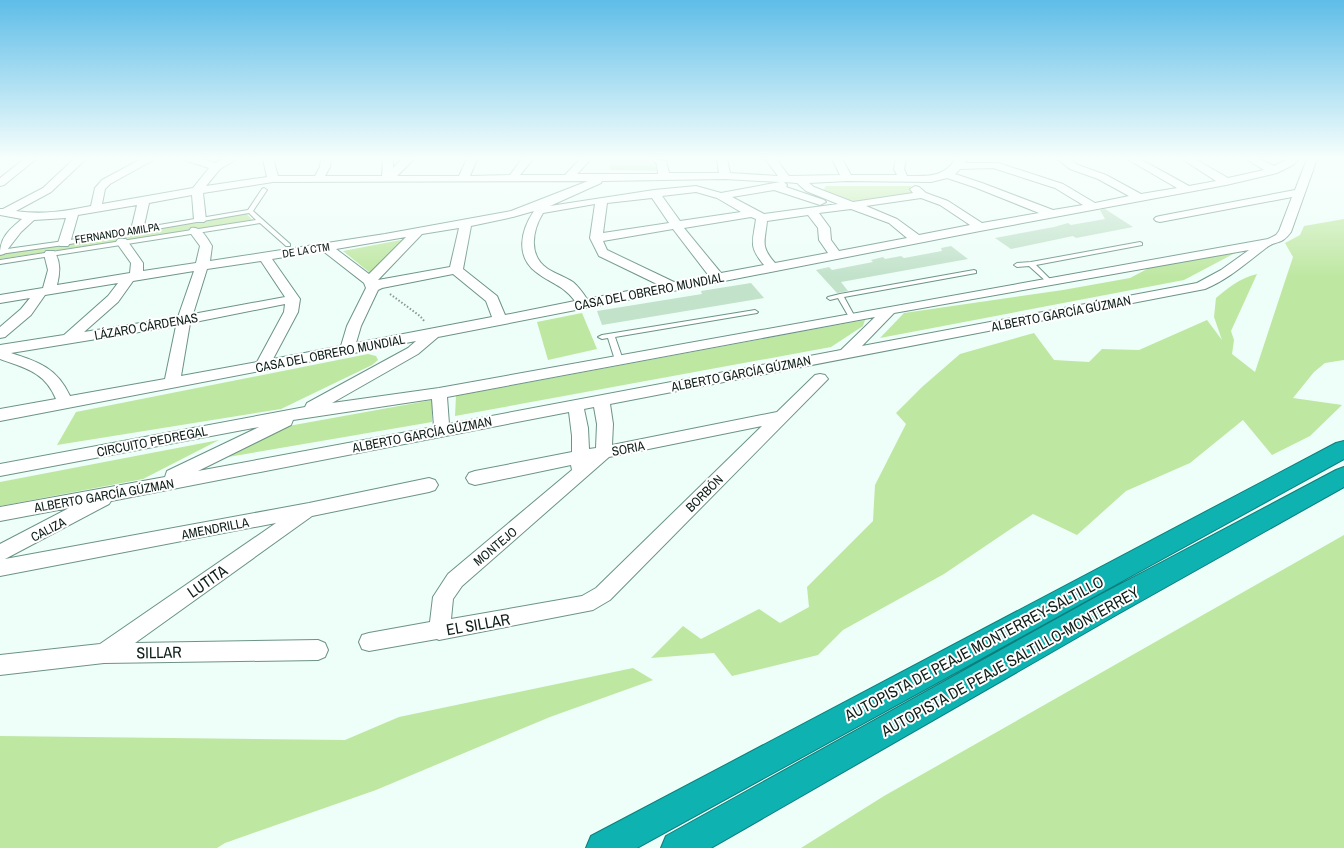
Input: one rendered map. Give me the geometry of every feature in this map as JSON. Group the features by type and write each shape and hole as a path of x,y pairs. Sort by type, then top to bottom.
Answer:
{"highway":[{"name":"AUTOPISTA DE PEAJE MONTERREY-SALTILLO","path":"603,848 1344,449"},
{"name":"AUTOPISTA DE PEAJE SALTILLO-MONTERREY","path":"678,848 1108,605 1344,476"}],"street":[{"path":"2,212 29,199"},
{"path":"96,208 98,199"},
{"path":"2,212 31,217 55,216 152,199"},
{"path":"172,383 184,320 205,256 206,246 198,225 197,199"},
{"name":"DE LA CTM","path":"0,299 133,276 265,257 465,224 537,208 558,199"},
{"path":"584,304 568,285 536,266 530,257 527,237 537,208 613,199"},
{"path":"658,199 677,226 718,278"},
{"path":"726,199 758,216"},
{"path":"810,199 834,207"},
{"path":"833,199 893,222 918,240"},
{"path":"596,238 677,226 850,206 886,199"},
{"path":"934,199 944,203 980,227"},
{"path":"1012,199 1053,214"},
{"path":"1081,199 1095,207"},
{"name":"CASA DEL OBRERO MUNDIAL","path":"0,414 262,366 980,227 1137,199"},
{"path":"1160,219 1266,199"},
{"name":"ALBERTO GARCÍA GÚZMAN","path":"303,413 439,393 1264,243 1280,238 1285,232 1298,199"},
{"path":"137,230 144,200"},
{"path":"602,200 596,238 597,247 603,253 673,287"},
{"path":"810,210 824,228 826,240 836,255"},
{"path":"64,243 73,212"},
{"path":"758,216 758,247 760,254 772,267"},
{"path":"0,252 17,229 31,217"},
{"path":"456,270 464,236 465,224"},
{"path":"347,349 354,326 374,284 418,232"},
{"path":"68,339 113,299 133,276 137,263 122,242"},
{"name":"ALBERTO GARCÍA GÚZMAN","path":"0,514 154,486 1200,286 1216,280 1236,268 1264,243"},
{"path":"326,247 374,284 456,270 492,299 500,320"},
{"path":"0,334 26,312 45,291 54,270 50,254"},
{"path":"262,366 275,339 291,312 292,299 265,257"},
{"name":"LÁZARO CÁRDENAS","path":"0,350 184,320 292,299"},
{"path":"845,354 890,310"},
{"path":"154,486 303,413 413,351 434,333"},
{"path":"0,354 29,364 46,374 57,384 65,402"},
{"name":"BORBÓN","path":"586,604 603,594 820,379"},
{"path":"439,393 442,430"},
{"path":"601,400 605,424 604,452"},
{"path":"575,405 580,429 581,457 577,477"},
{"name":"CIRCUITO PEDREGAL","path":"0,470 303,413"},
{"name":"SORIA","path":"475,478 781,417"},
{"name":"MONTEJO","path":"439,631 443,597 455,580 577,477 604,452"},
{"name":"AMENDRILLA","path":"0,568 429,486"},
{"name":"CALIZA","path":"0,553 116,492"},
{"name":"LUTITA","path":"104,653 309,510"},
{"name":"EL SILLAR","path":"369,642 439,631 586,604"},
{"name":"SILLAR","path":"0,665 104,653 318,650"}],"lane":[{"path":"0,252 64,243 137,230 198,225 250,211 258,199"},
{"path":"250,211 260,222 288,246"},
{"name":"FERNANDO AMILPA","path":"0,262 122,242 198,225 260,222"},
{"path":"1018,265 1140,244"},
{"path":"1030,264 1050,282"},
{"path":"830,298 974,272"},
{"path":"840,296 852,317"},
{"path":"602,337 755,312"},
{"path":"611,336 619,360"}],"path":[{"path":"374,284 420,316 434,333"}],"green space":[{"path":"847,199 886,199 859,203"},
{"path":"247,214 253,221 0,259 0,254"},
{"path":"1344,219 1344,360 1325,363 1314,372 1293,398 1342,405 1310,436 1272,455 1243,420 1190,463 1126,491 1077,535 1033,514 944,574 843,630 818,655 732,676 714,653 651,658 683,626 701,639 759,609 780,623 809,607 807,587 873,521 875,485 906,424 896,413 922,387 960,354 1034,333 1054,360 1089,362 1102,349 1139,350 1207,320 1222,340 1214,317 1216,298 1240,280 1257,274 1231,331 1234,340 1232,354 1255,372 1293,257 1285,243 1300,235 1304,226"},
{"path":"406,239 377,273 369,272 343,251"},
{"path":"1237,252 1184,280 880,338 904,313 1063,290 1130,278 1149,268"},
{"path":"582,313 597,349 548,360 537,322"},
{"path":"865,320 863,326 831,347 455,416 456,396"},
{"path":"368,354 376,356 378,360 372,365 281,409 57,445 76,412"},
{"path":"432,400 432,422 228,457 283,427"},
{"path":"219,440 143,479 0,506 0,482"},
{"path":"1344,535 1344,848 801,848 884,796"},
{"path":"633,668 653,680 550,717 376,790 225,843 217,848 0,848 0,736 345,740 399,717"}],"building":[{"path":"1105,209 1133,227 1076,238 1073,236 1011,249 995,238 1068,223 1071,225 1105,219 1100,210"},
{"path":"951,246 968,259 841,282 848,291 837,293 816,270 829,267 832,270 873,262 871,260 883,257 885,259 901,256 904,258 942,251 941,248"},
{"path":"751,283 764,298 602,325 597,311 702,294 701,291"}]}
